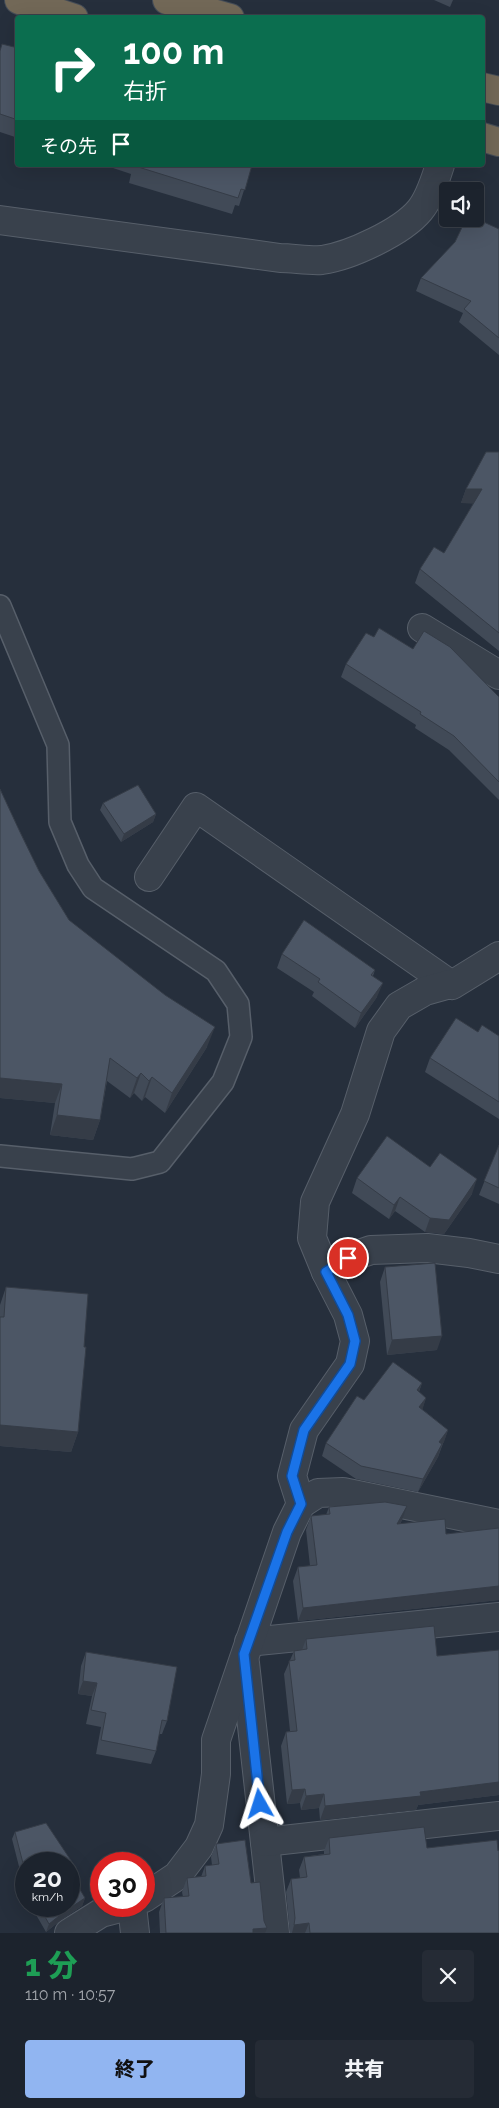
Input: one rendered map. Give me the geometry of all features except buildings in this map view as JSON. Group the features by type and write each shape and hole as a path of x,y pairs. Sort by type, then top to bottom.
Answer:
{"highway":[{"path":"18,0 65,15"},
{"path":"167,0 220,15"},
{"path":"485,88 499,91"},
{"path":"485,138 499,142"}],"street":[{"path":"0,220 280,258 320,260 347,255 399,228 420,210 439,167"},
{"path":"422,628 499,675"},
{"path":"149,877 196,807 450,984"},
{"path":"301,1504 292,1476 304,1430 350,1364 355,1341 348,1315 326,1272 312,1238 315,1202 355,1114 381,1032 399,1006 425,991 452,985 499,956"},
{"path":"326,1272 348,1258 371,1250 427,1248 499,1259"},
{"path":"155,1891 177,1876 199,1847 209,1825 216,1774 216,1740 287,1532 301,1504 318,1493 343,1492 499,1524"},
{"path":"246,1648 499,1617"},
{"path":"246,1648 275,1933"},
{"path":"265,1842 499,1816"},
{"path":"69,1933 95,1917"},
{"path":"133,1917 135,1933"}],"lane":[{"path":"0,606 58,745 60,822 78,865 93,888 216,970 238,1004 241,1036 223,1082 160,1162 132,1169 0,1156"}],"route":[{"path":"260,1804 244,1654 287,1532 301,1504 292,1476 304,1430 350,1364 355,1341 348,1315 326,1272 348,1258"}]}
